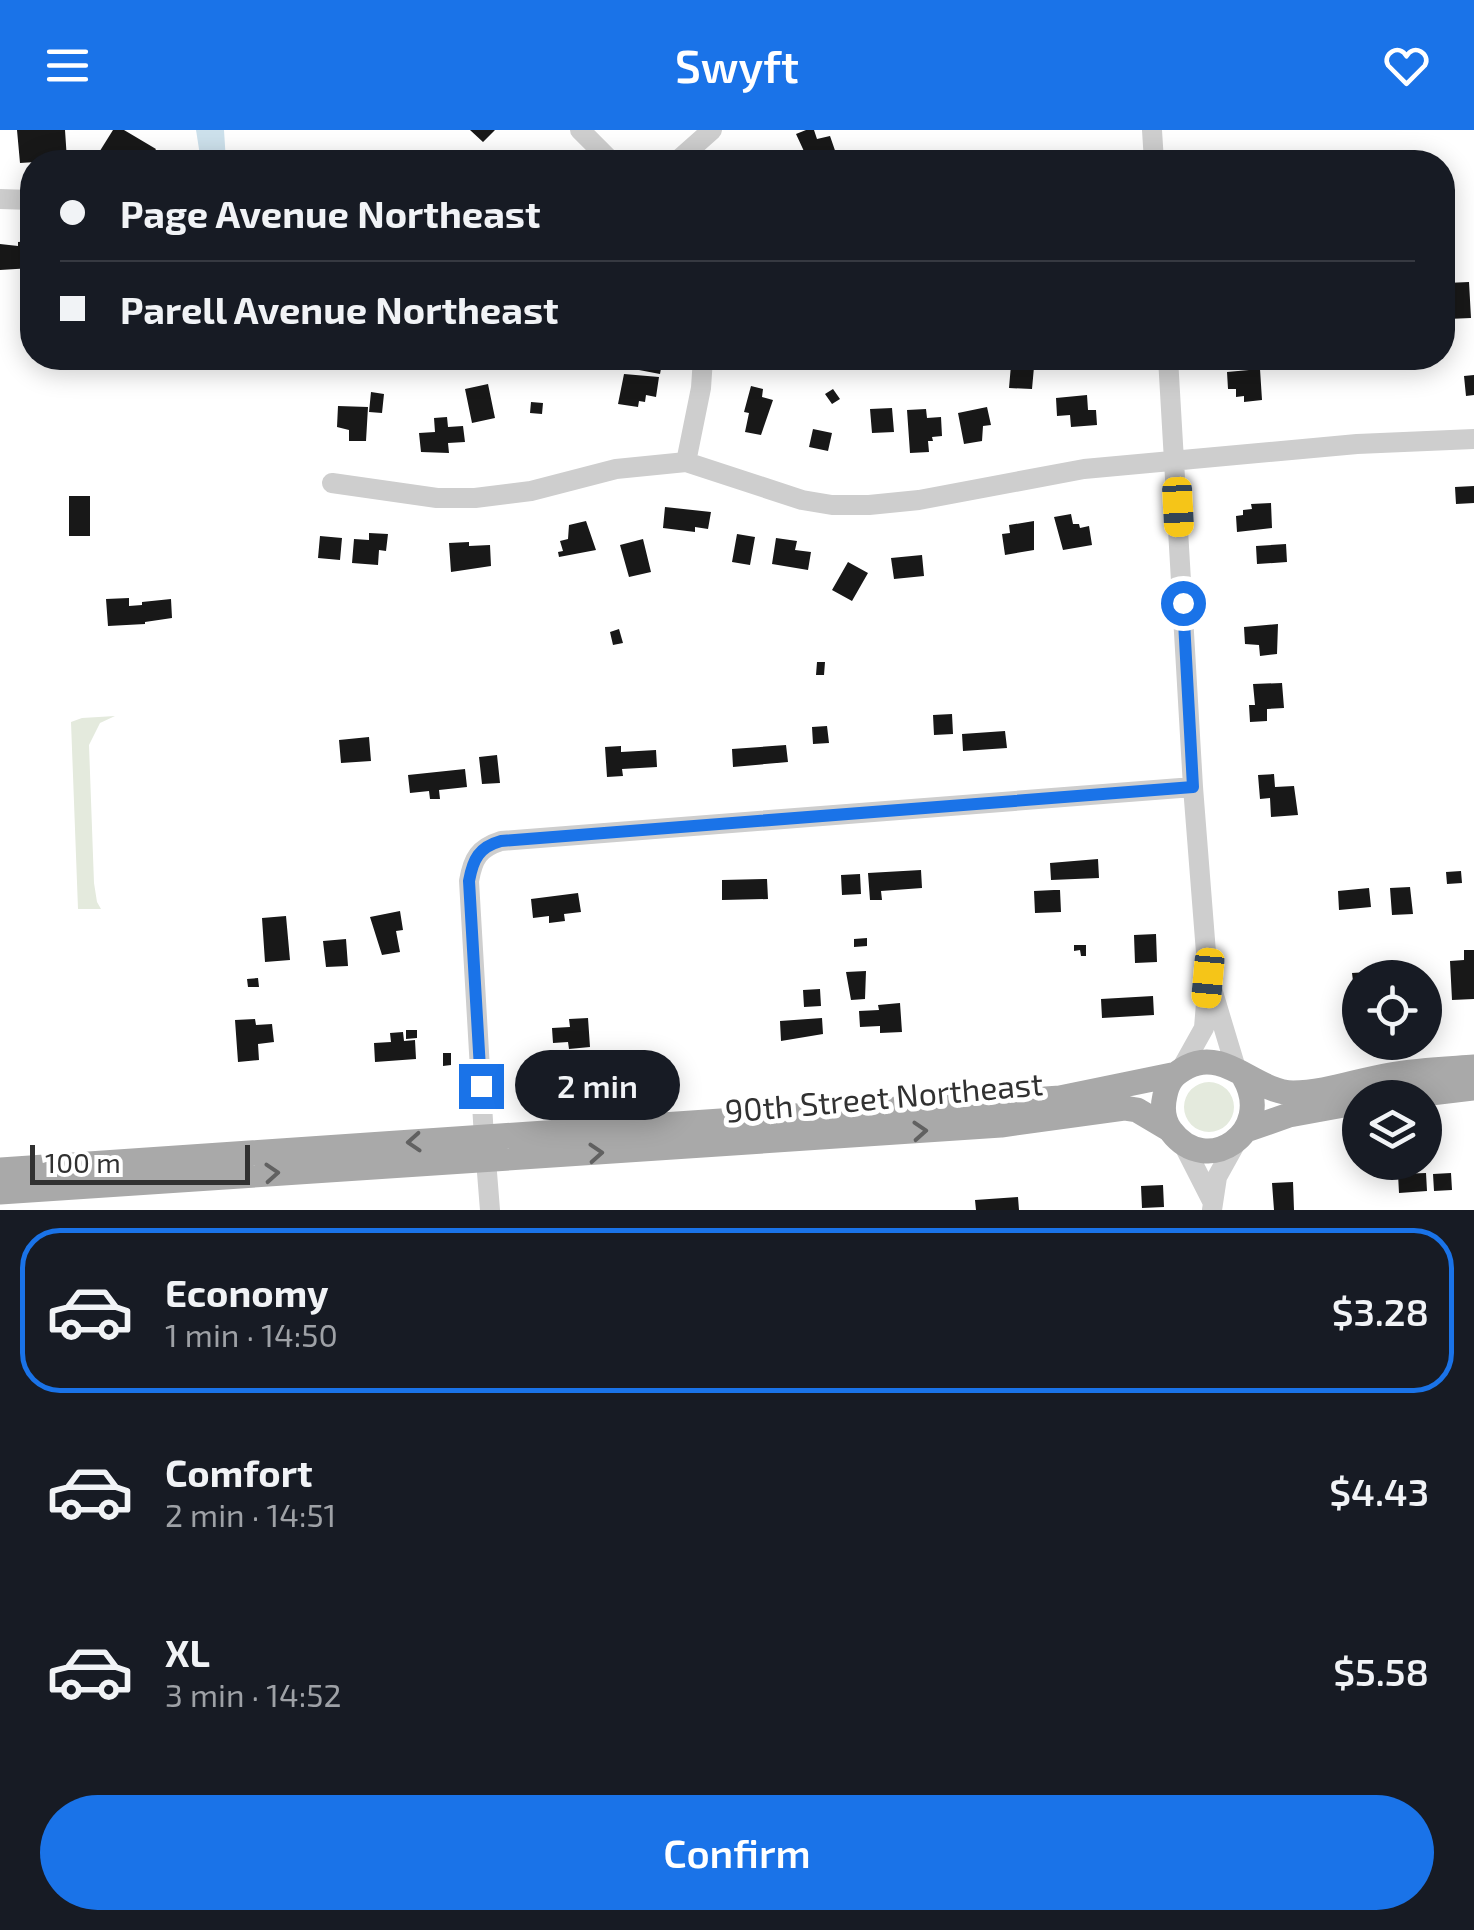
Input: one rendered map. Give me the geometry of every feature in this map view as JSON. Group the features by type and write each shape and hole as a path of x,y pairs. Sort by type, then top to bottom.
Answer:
{"main road":[{"path":"1342,1105 1289,1115 1216,1150 1202,1150 1176,1136 1163,1104 1176,1073 1194,1063 1209,1061 1276,1091 1292,1093 1394,1074 1474,1067"},
{"name":"90th Street Northeast","path":"0,1192 46,1199 485,1149 1060,1098 1176,1073"},
{"path":"1240,1075 1252,1097 1243,1135"},
{"path":"1442,1092 1474,1088"},
{"name":"90th Street Northeast","path":"0,1170 1001,1125 1124,1108 1137,1110 1176,1136"}],"street":[{"path":"580,130 600,150"},
{"path":"690,150 712,130"},
{"path":"686,462 703,370"},
{"path":"1169,370 1208,978 1204,1028 1176,1073"},
{"path":"332,483 437,498 474,498 530,491 616,469 686,462 802,500 869,505 954,494 1058,472 1175,459 1430,438 1474,438"},
{"path":"490,1210 469,881 477,854 486,846 501,841 1193,787"},
{"path":"1208,978 1240,1075"},
{"path":"1212,1206 1217,1177 1243,1135"},
{"path":"1176,1136 1212,1206"}],"shaded area":[{"path":"115,716 100,723 89,745 94,883 101,909 78,909 71,722"},
{"path":"1209,1082 1227,1089 1234,1107 1227,1125 1209,1132 1191,1125 1184,1107 1191,1089"}],"water":[{"path":"196,130 224,130 225,150 199,150"}],"building":[{"path":"17,130 65,130 66,150 20,150 20,163"},
{"path":"113,130 124,130 156,149 155,150 100,150"},
{"path":"470,130 495,130 483,142"},
{"path":"814,130 817,139 830,136 835,150 803,150 796,134"},
{"path":"18,242 20,269 0,270 0,244 18,246"},
{"path":"1469,282 1471,318 1455,319 1455,283"},
{"path":"1011,370 1034,370 1032,389 1009,388"},
{"path":"1260,370 1262,400 1244,402 1244,396 1236,397 1236,389 1228,389 1227,372"},
{"path":"624,374 659,377 656,397 646,395 645,402 639,401 638,407 618,404"},
{"path":"1474,375 1474,395 1466,396 1464,376"},
{"path":"488,384 495,418 472,423 465,389"},
{"path":"751,386 763,389 762,397 773,400 761,435 745,432 749,413 744,412"},
{"path":"833,389 840,399 832,404 825,394"},
{"path":"371,392 384,394 382,413 369,412"},
{"path":"1087,395 1088,410 1096,410 1097,425 1071,427 1070,415 1057,416 1056,398"},
{"path":"531,402 543,403 542,414 530,413"},
{"path":"338,406 368,407 366,441 349,441 349,430 337,427"},
{"path":"987,407 991,425 983,426 982,441 964,444 958,413"},
{"path":"892,408 894,432 872,433 870,409"},
{"path":"926,409 927,418 941,417 942,436 928,441 929,452 910,453 907,410"},
{"path":"447,417 448,427 463,426 465,442 448,443 449,453 421,452 419,433 435,432 434,418"},
{"path":"813,429 832,433 828,451 809,447"},
{"path":"1474,486 1474,503 1456,504 1455,487"},
{"path":"69,496 90,496 90,536 69,536"},
{"path":"1271,503 1272,528 1237,532 1236,516 1243,515 1243,510 1252,509 1251,504"},
{"path":"665,507 711,512 708,529 695,527 695,532 663,528"},
{"path":"1071,514 1073,524 1080,528 1089,526 1092,545 1063,550 1054,517"},
{"path":"586,521 596,550 559,557 558,552 563,551 560,541 568,539 569,525"},
{"path":"1034,521 1034,550 1005,555 1002,534 1010,533 1009,525"},
{"path":"369,533 388,534 386,551 379,550 378,565 352,563 354,539 369,540"},
{"path":"737,534 755,537 750,565 732,562"},
{"path":"320,536 342,538 340,560 318,558"},
{"path":"776,538 797,541 795,550 811,552 808,570 772,564"},
{"path":"643,539 651,572 629,577 620,545"},
{"path":"469,542 469,546 490,545 491,566 451,572 449,543"},
{"path":"1286,544 1287,562 1257,564 1256,546"},
{"path":"922,555 924,576 894,579 891,558"},
{"path":"848,562 868,573 852,601 832,590"},
{"path":"129,598 129,606 171,599 172,618 108,626 106,599"},
{"path":"1278,624 1277,654 1260,656 1259,645 1245,644 1244,627"},
{"path":"619,629 623,643 613,645 610,632"},
{"path":"817,662 825,662 824,675 816,675"},
{"path":"1282,683 1284,708 1267,709 1267,721 1250,722 1249,705 1255,705 1253,684"},
{"path":"952,714 953,734 934,735 933,715"},
{"path":"827,726 829,743 813,744 812,727"},
{"path":"1005,731 1007,748 963,751 962,734"},
{"path":"369,737 371,761 341,763 339,740"},
{"path":"786,745 788,762 733,767 732,749"},
{"path":"621,746 621,752 656,750 657,767 622,769 623,776 607,777 605,747"},
{"path":"497,755 500,783 482,784 479,757"},
{"path":"465,769 467,787 439,790 440,799 430,799 429,791 410,793 408,775"},
{"path":"1274,774 1275,787 1294,786 1298,815 1271,817 1270,798 1260,799 1258,775"},
{"path":"1098,859 1099,878 1051,880 1050,863"},
{"path":"921,870 922,888 881,891 882,900 870,900 868,873"},
{"path":"1461,871 1462,883 1447,884 1446,872"},
{"path":"860,874 861,894 842,895 841,875"},
{"path":"767,879 768,899 722,900 722,880"},
{"path":"1410,887 1413,914 1392,915 1390,888"},
{"path":"1369,888 1371,907 1339,910 1338,891"},
{"path":"1060,890 1061,912 1035,913 1034,891"},
{"path":"578,893 581,912 564,914 565,921 549,923 549,916 533,918 531,899"},
{"path":"400,911 403,930 396,931 400,952 382,955 370,917"},
{"path":"286,916 290,960 265,962 262,918"},
{"path":"1156,934 1157,962 1135,963 1134,935"},
{"path":"867,938 867,946 854,947 854,939"},
{"path":"346,939 348,966 326,967 323,941"},
{"path":"1074,945 1086,945 1086,956 1081,956 1080,950 1074,951"},
{"path":"1464,950 1474,950 1474,999 1452,1000 1450,961 1464,960"},
{"path":"866,971 865,999 851,1000 846,972"},
{"path":"258,978 259,987 248,987 247,979"},
{"path":"820,989 821,1006 804,1007 803,990"},
{"path":"1153,996 1154,1015 1102,1018 1101,999"},
{"path":"900,1003 902,1032 880,1033 880,1026 860,1027 859,1011"},
{"path":"588,1018 590,1047 569,1049 568,1042 553,1043 552,1028 570,1027 569,1019"},
{"path":"822,1018 823,1034 781,1041 780,1021"},
{"path":"255,1019 256,1025 272,1024 274,1042 258,1044 259,1060 238,1062 235,1020"},
{"path":"406,1030 417,1030 417,1038 406,1039"},
{"path":"403,1032 404,1041 415,1040 416,1059 375,1062 374,1043 391,1042 390,1033"},
{"path":"443,1053 451,1053 451,1065 443,1066"},
{"path":"1451,1173 1452,1190 1434,1191 1433,1180 1442,1180 1442,1174"},
{"path":"1398,1180 1426,1180 1427,1191 1399,1193"},
{"path":"1293,1182 1294,1210 1274,1210 1272,1183"},
{"path":"1163,1185 1164,1207 1142,1208 1141,1186"},
{"path":"1018,1197 1019,1210 976,1210 975,1200"}],"route":[{"path":"481,1086 469,881 477,854 486,846 501,841 1193,787 1183,603"}]}
